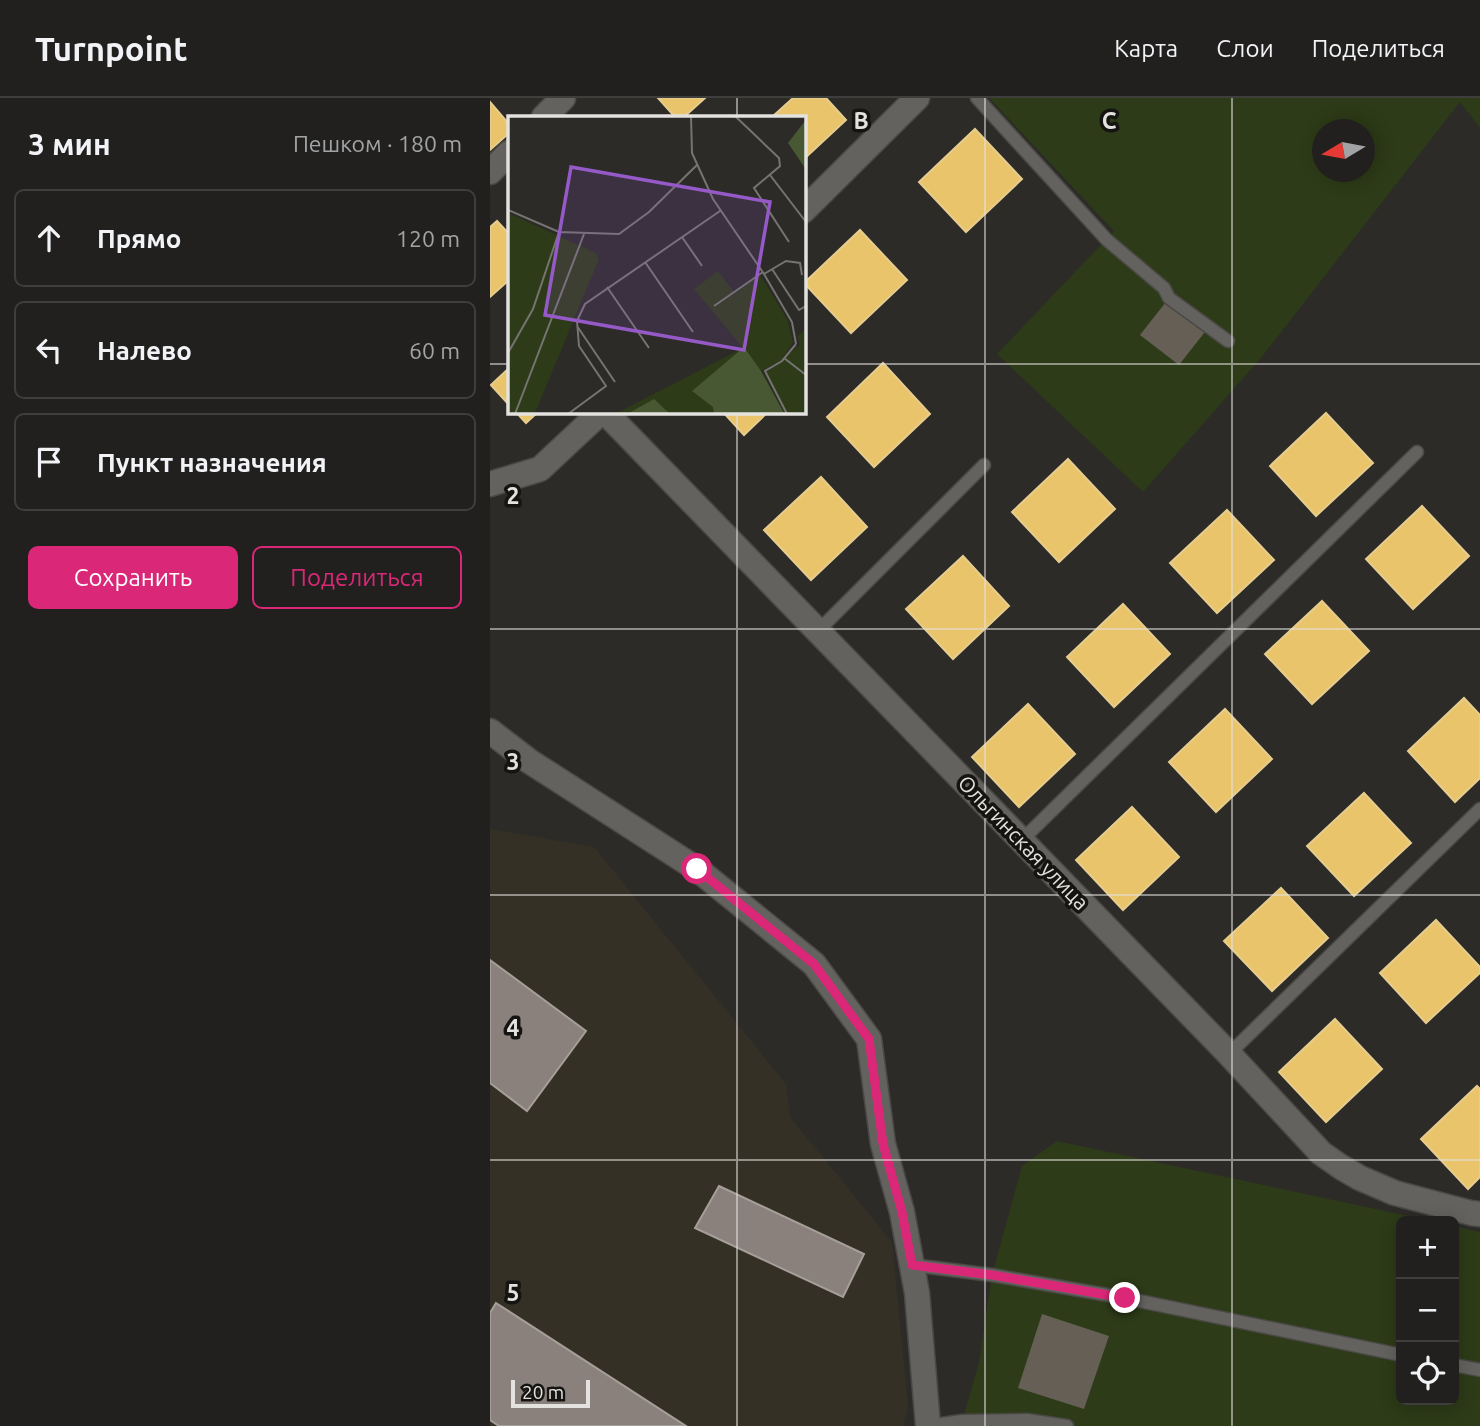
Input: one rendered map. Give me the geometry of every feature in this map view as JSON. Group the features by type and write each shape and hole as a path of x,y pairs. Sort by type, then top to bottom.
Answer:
{"street":[{"path":"545,116 563,98"},
{"path":"805,209 917,98"},
{"path":"490,172 508,154"},
{"path":"490,484 540,469 601,413"},
{"name":"Ольгинская улица","path":"605,413 1229,1054 1321,1153 1360,1178 1395,1193 1480,1214"},
{"path":"490,731 529,761 697,869 814,964 869,1039 883,1144 902,1212 917,1293 928,1426"}],"lane":[{"path":"977,98 1107,240 1164,288 1169,298 1228,341"},
{"path":"1021,841 1417,452"},
{"path":"818,631 984,465"},
{"path":"1229,1054 1480,809"},
{"path":"912,1265 992,1275 1125,1298 1396,1354"},
{"path":"1459,1366 1480,1370"},
{"path":"928,1426 962,1421 1027,1420 1067,1426"}],"shaded area":[{"path":"490,829 594,847 786,1084 790,1117 892,1242 908,1406 903,1426 490,1426"}],"green space":[{"path":"989,98 1480,98 1480,128 1460,102 1261,358 1143,492 997,354 1114,231"},
{"path":"1057,1141 1409,1216 1396,1216 1396,1405 1459,1405 1459,1227 1480,1232 1480,1426 961,1426 979,1362 992,1275 1022,1166"}],"building: Жильё":[{"path":"658,98 705,98 685,116 674,116"},
{"path":"793,98 826,98 846,120 805,158 805,116 773,116"},
{"path":"490,102 508,123 508,134 490,150"},
{"path":"975,129 1022,179 966,232 919,182"},
{"path":"497,221 508,233 508,281 490,297 490,227"},
{"path":"860,230 907,280 851,333 805,282"},
{"path":"883,363 930,414 874,467 827,417"},
{"path":"508,369 508,404 491,385"},
{"path":"517,413 537,413 526,423"},
{"path":"724,413 767,413 744,435"},
{"path":"1326,413 1373,463 1316,516 1270,466"},
{"path":"1068,459 1115,509 1059,562 1012,512"},
{"path":"821,477 867,527 811,580 764,530"},
{"path":"1422,506 1469,556 1413,609 1366,559"},
{"path":"1227,510 1274,560 1217,613 1170,563"},
{"path":"963,556 1009,606 953,659 906,609"},
{"path":"1322,601 1369,651 1312,704 1265,654"},
{"path":"1123,604 1170,654 1114,707 1067,657"},
{"path":"1464,698 1480,715 1480,778 1455,802 1408,751"},
{"path":"1028,704 1075,754 1019,807 972,757"},
{"path":"1225,709 1272,759 1216,812 1169,762"},
{"path":"1364,793 1411,843 1354,896 1307,846"},
{"path":"1132,807 1179,857 1123,910 1076,860"},
{"path":"1281,888 1328,938 1272,991 1224,941"},
{"path":"1436,920 1480,967 1480,973 1426,1023 1380,973"},
{"path":"1335,1019 1382,1069 1326,1122 1279,1072"},
{"path":"1477,1086 1480,1089 1480,1177 1468,1189 1421,1139"}],"building: Промзона":[{"path":"490,960 586,1031 527,1111 490,1083"},
{"path":"719,1186 864,1254 843,1297 695,1228"},
{"path":"496,1303 686,1426 499,1426 490,1420 490,1313"}],"building: Прочее":[{"path":"1169,298 1208,328 1179,365 1140,335"},
{"path":"1042,1314 1109,1336 1084,1409 1018,1388"}],"route":[{"path":"697,869 814,964 869,1039 883,1144 902,1212 912,1265 992,1275 1125,1298"}]}
